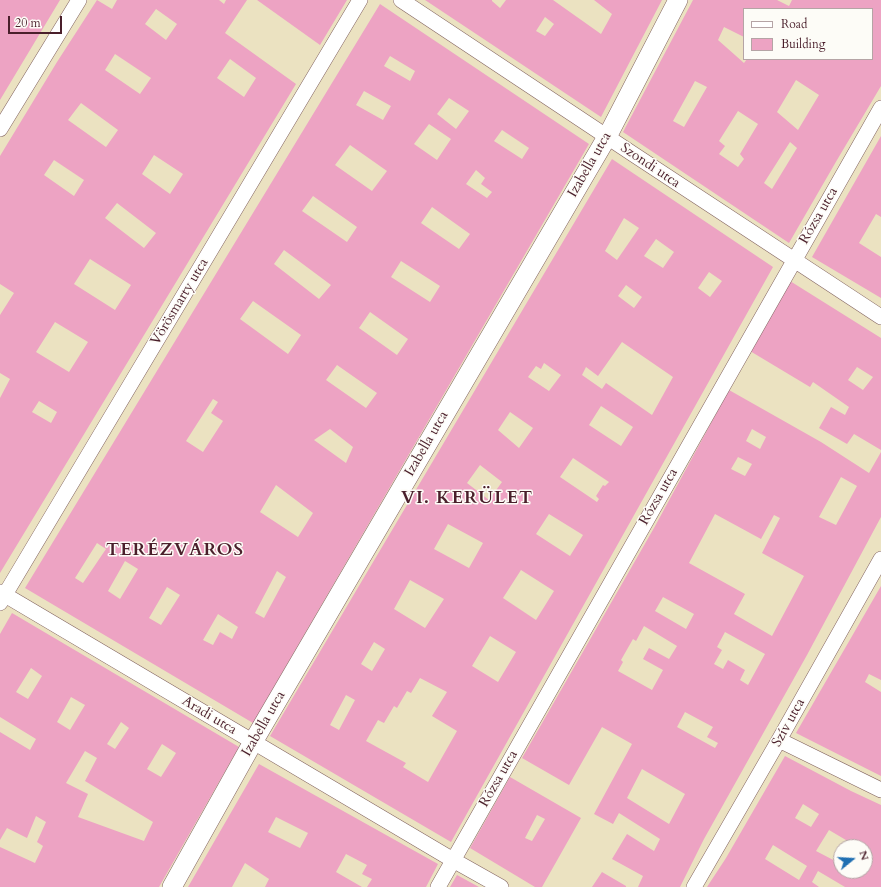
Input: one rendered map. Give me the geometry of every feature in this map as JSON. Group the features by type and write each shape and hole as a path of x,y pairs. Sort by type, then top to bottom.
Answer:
{"street":[{"path":"0,129 79,0"},
{"name":"Vörösmarty utca","path":"2,597 360,0"},
{"name":"Szondi utca","path":"401,0 793,261 881,317"},
{"name":"Izabella utca","path":"172,887 253,742 607,136 678,0"},
{"name":"Rózsa utca","path":"438,887 881,108"},
{"name":"Szív utca","path":"694,887 881,559"},
{"name":"Aradi utca","path":"2,597 501,887"},
{"path":"779,740 881,790"}],"building":[{"path":"0,0 60,0 0,100"},
{"path":"97,0 112,9 117,0 219,0 224,4 226,0 247,0 225,33 296,84 0,573 0,398 10,379 0,373 0,315 14,293 0,284 0,156 57,62","holes":["156,9 177,24 166,40 145,24","115,54 151,78 140,94 105,70","230,59 256,78 244,97 217,78","81,103 118,130 106,147 68,120","154,155 183,174 170,194 142,174","54,160 84,180 74,196 44,175","117,203 156,233 144,248 105,218","90,259 131,285 115,310 74,284","55,322 88,342 69,372 36,352","39,401 57,412 51,423 32,412"]},
{"path":"257,0 347,0 320,45"},
{"path":"425,0 492,0 500,8 506,0 553,0 601,34 612,14 594,0 662,0 601,117","holes":["545,17 554,24 545,36 536,31"]},
{"path":"693,0 777,0 789,6 792,0 881,0 881,86 789,243 623,132","holes":["796,80 819,95 798,130 777,112","695,81 707,87 684,127 673,121","738,111 758,124 740,154 744,159 738,167 719,154 725,146 719,141","790,142 797,148 772,189 764,183"]},
{"path":"380,4 589,144 253,723 25,588","holes":["390,56 415,71 410,81 384,66","364,91 391,106 383,120 356,105","449,98 469,111 456,129 437,114","429,124 451,139 437,160 414,144","502,130 529,148 522,159 494,141","350,145 387,171 372,191 335,165","476,170 485,178 481,184 492,192 487,198 466,184","313,196 357,227 347,242 302,211","432,207 470,234 459,249 421,223","284,250 331,285 319,299 274,264","401,261 440,286 430,302 391,277","253,301 301,335 288,354 240,319","370,312 408,339 397,355 359,328","337,365 377,393 366,408 326,380","213,399 218,402 211,413 223,421 203,452 186,441","330,429 353,447 346,463 314,440","276,485 313,513 298,537 260,512","97,543 106,549 83,583 75,578","125,561 138,569 120,599 108,591","277,571 286,577 264,618 255,613","167,587 180,595 161,625 149,618","218,614 238,627 232,639 220,632 213,645 203,640"]},
{"path":"881,136 881,217 876,214 859,243 881,257 881,298 812,257"},
{"path":"612,159 773,267 451,842 270,736","holes":["624,218 639,228 617,260 605,251","656,239 674,252 663,268 644,256","709,272 722,281 710,297 698,288","626,285 642,297 634,308 618,296","622,342 673,377 652,415 606,383 602,389 582,375 586,367 598,376","544,363 561,375 549,391 528,377 536,366 541,369","601,406 633,427 621,446 589,425","510,412 533,428 519,448 498,430","573,458 609,482 605,486 603,485 596,496 599,499 597,502 560,477","480,465 502,482 489,500 467,483","549,514 583,535 570,556 536,534","448,524 483,543 469,568 434,549","521,570 554,591 536,620 503,598","410,580 444,599 425,628 394,609","490,636 516,652 498,682 472,666","374,642 385,649 372,671 361,664","420,678 447,692 432,716 457,731 428,782 403,767 406,763 366,741 378,720 384,723 394,706 397,708 407,691 411,693","346,695 355,700 339,730 330,725"]},
{"path":"790,281 881,338 881,450 854,434 847,444 819,428 831,407 845,415 849,407 813,382 810,387 750,351","holes":["857,367 873,377 863,390 848,380"]},
{"path":"729,390 821,442 869,473 881,452 881,517 807,655 704,839 680,887 638,887 643,876 612,859 627,834 654,851 660,839 619,813 613,824 594,814 632,744 602,727 569,785 522,758 654,528","holes":["752,429 766,437 760,449 746,441","738,457 752,464 745,476 731,469","841,477 857,486 836,525 819,517","715,514 761,539 774,515 780,518 762,553 804,576 772,636 734,614 745,594 689,563","663,597 694,614 686,629 655,611","644,626 677,646 669,659 649,648 643,659 663,670 652,690 618,671 623,662 621,660 633,639 636,641","725,632 765,654 748,685 740,680 745,670 728,660 723,669 714,664 722,650 717,647","685,712 713,727 707,737 718,743 715,748 677,727","642,769 685,794 669,824 627,798"]},
{"path":"881,586 881,680 869,674 865,682 881,692 881,776 796,733"},
{"path":"12,613 239,747 159,887 0,887 0,847 35,863 43,846 37,842 46,822 36,816 27,838 7,828 0,840 0,732 30,750 36,739 0,717 0,634","holes":["31,668 42,676 28,699 16,692","71,697 85,705 70,730 57,722","121,722 129,728 115,749 107,744","162,744 176,753 161,777 147,769","85,751 97,758 85,781 153,822 144,841 78,817 88,794 66,783"]},
{"path":"785,756 881,805 881,887 845,887 818,871 812,882 819,887 707,887 726,858","holes":["803,804 819,814 811,827 795,818","773,845 807,866 799,880 765,859"]},
{"path":"259,764 438,864 426,887 367,887 372,879 362,874 367,865 346,854 336,872 362,887 265,887 269,879 245,863 232,887 188,887","holes":["276,817 308,833 300,848 268,832"]},
{"path":"510,777 581,818 542,887 535,887 470,848","holes":["537,815 545,819 532,841 525,838"]},
{"path":"602,872 626,886 626,887 592,887"},
{"path":"457,875 479,887 450,887"}],"district":[{"name":"VI. KERÜLET","path":"467,499"},
{"name":"TERÉZVÁROS","path":"175,551"}]}
